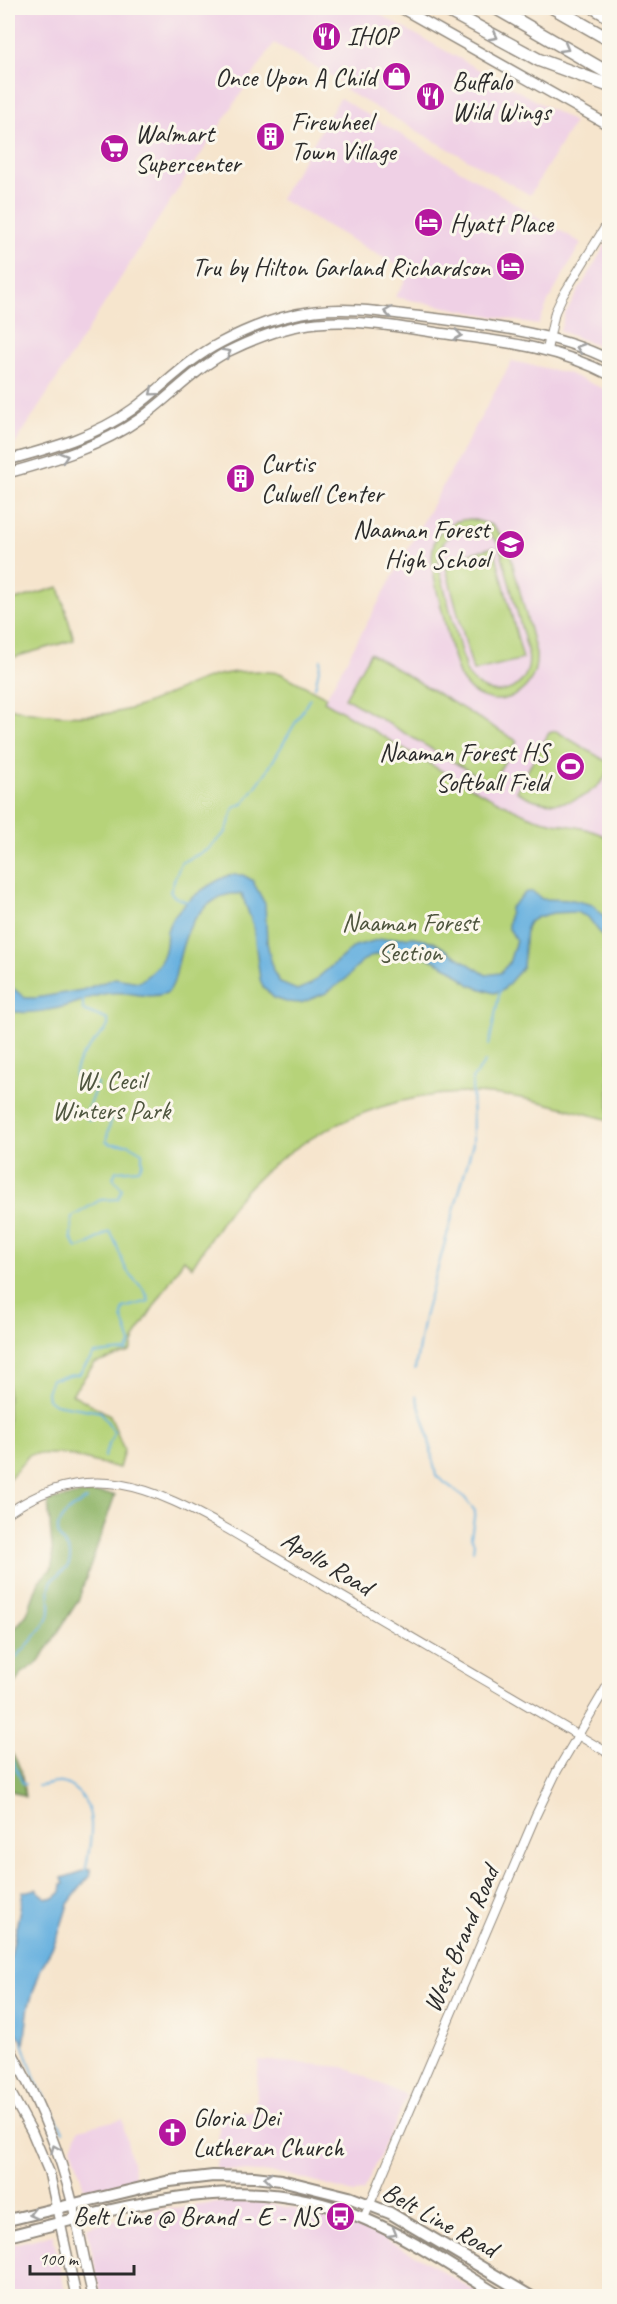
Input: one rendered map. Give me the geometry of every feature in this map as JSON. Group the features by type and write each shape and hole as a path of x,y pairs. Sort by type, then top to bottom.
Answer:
{"highway":[{"path":"443,8 540,60 609,86"},
{"path":"496,8 609,74"},
{"path":"554,8 609,40"},
{"path":"595,8 609,17"}],"main road":[{"path":"401,8 609,126"},
{"path":"8,460 63,444 108,425 133,409 202,353 238,334 276,319 322,310 368,310 450,319 549,338 587,350 609,360"},
{"path":"428,331 450,319"},
{"path":"8,473 68,456 119,433 225,353 280,331 317,323 373,323 547,350 580,360 609,375"},
{"path":"8,2045 34,2098 59,2158 73,2205 93,2296"},
{"path":"8,2088 45,2160 62,2223 76,2296"},
{"name":"Belt Line Road","path":"8,2220 170,2181 213,2176 281,2180 349,2197 370,2205 427,2234 530,2296"},
{"path":"240,2176 240,2192"},
{"name":"Belt Line Road","path":"8,2236 189,2194 240,2192 278,2194 307,2200 364,2218 402,2237 500,2296"},
{"path":"472,2280 480,2266"}],"street":[{"path":"547,350 555,312 562,297 609,219"},
{"name":"Apollo Road","path":"8,1513 32,1497 66,1485 97,1482 145,1488 210,1519 609,1754"},
{"name":"West Brand Road","path":"364,2218 535,1817 557,1771 609,1681"}],"shaded area":[{"path":"8,8 368,8 574,122 530,195 345,90 347,85 274,43 14,446 8,448"},
{"path":"340,98 581,243 548,302 538,325 395,297 410,273 280,199"},
{"path":"609,239 610,350 560,331 565,314"},
{"name":"Naaman Forest High School","path":"512,361 567,373 609,391 609,839 598,832 530,817 483,794 324,701"},
{"path":"259,2060 344,2067 407,2096 363,2192 354,2193 285,2174 216,2169 220,2113 255,2111"},
{"path":"122,2119 136,2180 92,2190 84,2188 72,2147 79,2129"},
{"path":"225,2202 258,2202 291,2208 371,2232 419,2257 482,2296 101,2296 87,2227 150,2211"},
{"path":"53,2235 66,2296 8,2296 8,2245"}],"green space":[{"path":"471,519 492,525 507,542 536,653 535,669 529,682 520,692 508,698 496,700 483,697 470,690 460,677 455,662 436,586 432,555 441,530 453,523","holes":["468,527 487,531 499,544 528,653 528,667 524,678 516,686 496,692 485,689 474,682 466,671 438,564 442,545 450,535"]},
{"path":"494,547 523,659 473,671 444,560"},
{"path":"59,587 74,640 8,659 8,602"},
{"path":"370,653 517,741 491,784 345,698"},
{"path":"236,672 280,673 326,697 324,701 501,803 537,819 590,830 609,839 609,1120 520,1098 456,1093 421,1097 386,1106 320,1133 290,1152 262,1174 238,1199 192,1267 184,1259 137,1333 130,1352 94,1364 72,1394 110,1415 124,1450 119,1468 63,1454 30,1454 8,1480 8,708 69,716 100,715 143,705 204,679"},
{"name":"Naaman Forest HS Softball Field","path":"556,731 609,763 606,776 587,794 567,802 536,800 516,791 549,733"},
{"path":"98,1493 115,1495 78,1601 39,1662 21,1674 8,1695 8,1637 27,1614 39,1581 51,1569 53,1559 48,1501"},
{"path":"8,1750 19,1765 25,1797 8,1789"}],"water":[{"path":"229,875 243,875 252,880 265,904 267,942 273,971 280,983 297,990 309,985 355,946 381,939 414,937 434,942 486,975 500,973 509,963 516,940 508,927 510,908 526,892 533,892 542,899 573,900 593,905 609,922 609,945 588,917 576,912 553,913 529,922 526,928 523,967 503,990 494,993 470,985 451,969 408,948 374,955 362,961 346,979 326,993 301,1003 286,1002 274,998 263,987 253,925 242,895 232,894 215,900 199,913 189,929 174,981 167,993 146,996 108,993 51,1010 8,1011 8,984 25,998 36,998 82,990 115,978 139,982 160,962 165,951 167,931 177,913 192,897"},
{"path":"90,1869 90,1875 68,1904 58,1936 40,1971 29,2005 24,2044 8,2019 8,1971 23,1892 36,1889 46,1898 54,1898 61,1892 64,1884 62,1878"}],"waterway":[{"path":"315,687 321,660"},
{"path":"190,903 175,897 170,891 181,863 207,850 226,832 234,808 244,803 267,771 310,698"},
{"path":"489,1045 500,990"},
{"path":"83,999 83,1010 108,1020 108,1026 81,1057 75,1071 75,1079 90,1077 97,1084 85,1115 89,1120 105,1113 111,1120 106,1141 111,1144 128,1144 142,1152 142,1163 139,1169 116,1171 113,1178 122,1189 118,1199 100,1200 72,1217 71,1238 77,1248 86,1246 110,1232 126,1269 145,1292 149,1301 123,1308 122,1317 131,1343 126,1351 94,1354 79,1374 52,1379 47,1392 48,1399 55,1404 101,1412 114,1432 104,1457"},
{"path":"415,1369 424,1317 473,1143 472,1079 485,1062"},
{"path":"416,1396 427,1430 436,1476 464,1497 475,1511 471,1537 474,1543 473,1550"},
{"path":"8,1666 36,1635 49,1616 51,1583 66,1569 70,1558 60,1538 58,1525 75,1506 86,1500"},
{"path":"8,1757 25,1784"},
{"path":"38,1786 66,1784 82,1797 87,1806 91,1839 85,1873"},
{"path":"23,2043 36,2082 63,2131"}],"place":[{"name":"IHOP","path":"326,36"},
{"name":"Once Upon A Child","path":"397,77"},
{"name":"Buffalo Wild Wings","path":"431,96"},
{"name":"Firewheel Town Village","path":"270,136"},
{"name":"Walmart Supercenter","path":"114,148"},
{"name":"Hyatt Place","path":"429,223"},
{"name":"Tru by Hilton Garland Richardson","path":"511,267"},
{"name":"Curtis Culwell Center","path":"240,478"},
{"name":"Naaman Forest High School","path":"510,544"},
{"name":"Naaman Forest HS Softball Field","path":"570,767"},
{"name":"Gloria Dei Lutheran Church","path":"172,2132"},
{"name":"Belt Line @ Brand - E - NS","path":"341,2216"}],"park label":[{"name":"Naaman Forest Section","path":"410,937"},
{"name":"W. Cecil Winters Park","path":"111,1095"}]}
